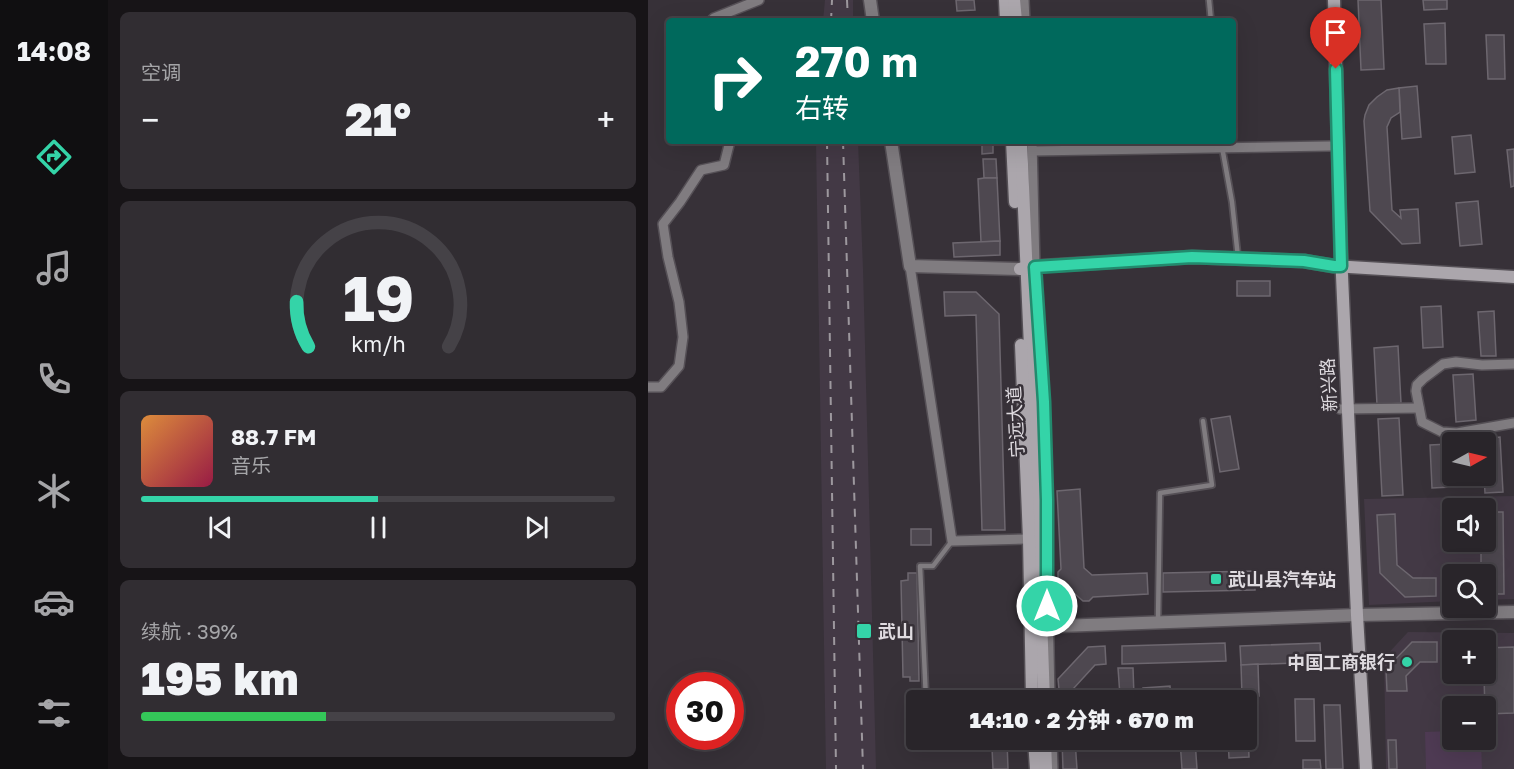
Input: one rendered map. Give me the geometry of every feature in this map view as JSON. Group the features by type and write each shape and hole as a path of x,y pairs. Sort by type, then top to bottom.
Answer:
{"main road":[{"path":"1005,0 1006,18"},
{"path":"1014,0 1016,18"},
{"name":"新兴路","path":"1327,0 1330,146 1344,409 1358,769"},
{"name":"新兴路","path":"1334,0 1337,266"},
{"name":"宁远大道","path":"1012,144 1026,268 1029,539 1040,627 1033,690"},
{"name":"宁远大道","path":"1021,144 1043,690"},
{"path":"1026,268 1192,257 1304,261 1337,266 1514,277"},
{"name":"新兴路","path":"1353,615 1366,769"},
{"path":"1035,750 1036,769"},
{"path":"1045,750 1046,769"}],"street":[{"path":"714,18 759,0"},
{"path":"870,0 873,18"},
{"path":"1024,0 1025,18"},
{"path":"648,387 661,387 679,366 683,337 680,302 668,257 663,224 701,170 724,165 729,144"},
{"path":"891,144 952,541 1029,539"},
{"path":"1032,146 1222,144 1330,146"},
{"name":"宁远大道","path":"1026,268 1032,146"},
{"path":"910,266 1026,268"},
{"path":"1514,364 1482,365 1456,362 1443,364 1423,379 1417,385 1416,391 1422,422 1442,432 1457,433 1514,423"},
{"path":"1344,409 1419,408"},
{"path":"1040,627 1353,615 1514,612"},
{"name":"宁远大道","path":"1040,627 1049,690"},
{"path":"1052,750 1053,769"}],"lane":[{"path":"1209,0 1211,18"},
{"path":"1222,144 1232,202 1238,258"},
{"path":"1158,623 1160,493 1212,485 1203,421"},
{"path":"926,690 920,566 933,566 952,541"}],"shaded area":[{"path":"825,0 853,0 853,18 823,18"},
{"path":"816,144 858,144 876,769 826,769"},
{"path":"1514,496 1514,599 1496,600 1496,564 1442,564 1442,601 1369,605 1364,499"},
{"path":"1408,632 1442,632 1442,684 1496,684 1496,633 1514,633 1514,769 1386,769 1384,658"},
{"path":"1442,731 1442,750 1481,750 1482,769 1426,769 1425,732"}],"building":[{"path":"956,0 974,0 975,10 957,11"},
{"path":"1358,0 1381,0 1384,69 1361,70"},
{"path":"1423,0 1447,0 1447,9 1424,10"},
{"path":"1445,23 1446,64 1426,64 1424,24"},
{"path":"1486,35 1504,35 1505,79 1488,79"},
{"path":"1417,86 1421,137 1402,139 1399,88"},
{"path":"1399,88 1400,112 1391,118 1387,127 1392,210 1401,218 1400,210 1418,209 1420,243 1402,244 1370,211 1365,115 1369,105 1377,97 1387,90"},
{"path":"1471,135 1475,172 1455,174 1452,137"},
{"path":"982,144 993,144 993,153 982,154"},
{"path":"1514,149 1514,186 1511,187 1507,150"},
{"path":"983,159 996,159 997,178 984,178"},
{"path":"997,178 1000,241 981,242 978,179"},
{"path":"1478,201 1482,244 1460,246 1456,203"},
{"path":"1000,241 1000,255 954,257 953,243"},
{"path":"1237,281 1270,281 1270,296 1237,296"},
{"path":"944,292 976,292 999,314 1005,530 982,530 976,315 945,316"},
{"path":"1441,306 1443,347 1423,348 1421,307"},
{"path":"1494,311 1496,356 1481,356 1478,312"},
{"path":"1398,346 1401,403 1377,405 1374,348"},
{"path":"1473,374 1476,420 1456,422 1453,375"},
{"path":"1230,416 1239,469 1220,472 1211,419"},
{"path":"1399,418 1403,495 1382,496 1378,419"},
{"path":"1496,437 1500,437 1503,492 1485,493 1485,486 1496,486"},
{"path":"1442,444 1442,486 1451,487 1432,488 1430,445"},
{"path":"1080,489 1084,568 1092,575 1147,573 1148,594 1093,597 1089,601 1083,601 1075,594 1070,599 1062,591 1066,586 1058,578 1058,572 1061,569 1057,491"},
{"path":"1496,512 1503,512 1504,594 1496,594 1496,564 1481,564 1481,552 1496,552"},
{"path":"1395,514 1397,565 1413,578 1436,578 1436,596 1405,597 1380,573 1377,515"},
{"path":"911,529 931,529 931,545 911,545"},
{"path":"1255,571 1255,590 1163,592 1163,573"},
{"path":"908,573 917,573 919,681 910,681 910,677 903,677 901,581 908,580"},
{"path":"1412,642 1437,642 1437,662 1420,662 1406,676 1407,691 1387,691 1386,669"},
{"path":"1225,643 1226,661 1122,664 1122,646"},
{"path":"1320,643 1321,662 1241,665 1240,646"},
{"path":"1105,646 1106,664 1095,665 1073,690 1059,690 1058,679 1088,647"},
{"path":"1514,647 1514,713 1496,714 1496,696 1485,696 1484,684 1496,684 1496,648"},
{"path":"1258,664 1259,696 1257,696 1257,690 1242,690 1241,665"},
{"path":"1118,668 1133,668 1134,690 1120,690"},
{"path":"1170,686 1170,690 1143,690 1143,688"},
{"path":"1295,699 1314,699 1315,741 1296,741"},
{"path":"1324,705 1340,705 1343,769 1326,769"},
{"path":"1388,740 1396,740 1397,769 1389,769"},
{"path":"992,750 1007,750 1008,769 993,769"},
{"path":"1062,750 1076,750 1077,769 1063,769"},
{"path":"1181,750 1196,750 1197,769 1182,769"},
{"path":"1229,750 1249,750 1249,757 1229,758"},
{"path":"1303,760 1320,760 1321,769 1303,769"}],"railway":[{"path":"831,18 832,0"},
{"path":"847,0 848,18"},
{"path":"827,144 836,769"},
{"path":"843,144 863,769"}],"place":[{"name":"武山县汽车站","path":"1216,579"},
{"name":"武山","path":"864,631"},
{"name":"中国工商银行","path":"1407,662"}],"route":[{"path":"1047,606 1044,402 1035,267 1192,257 1304,261 1341,266 1336,69"}]}
